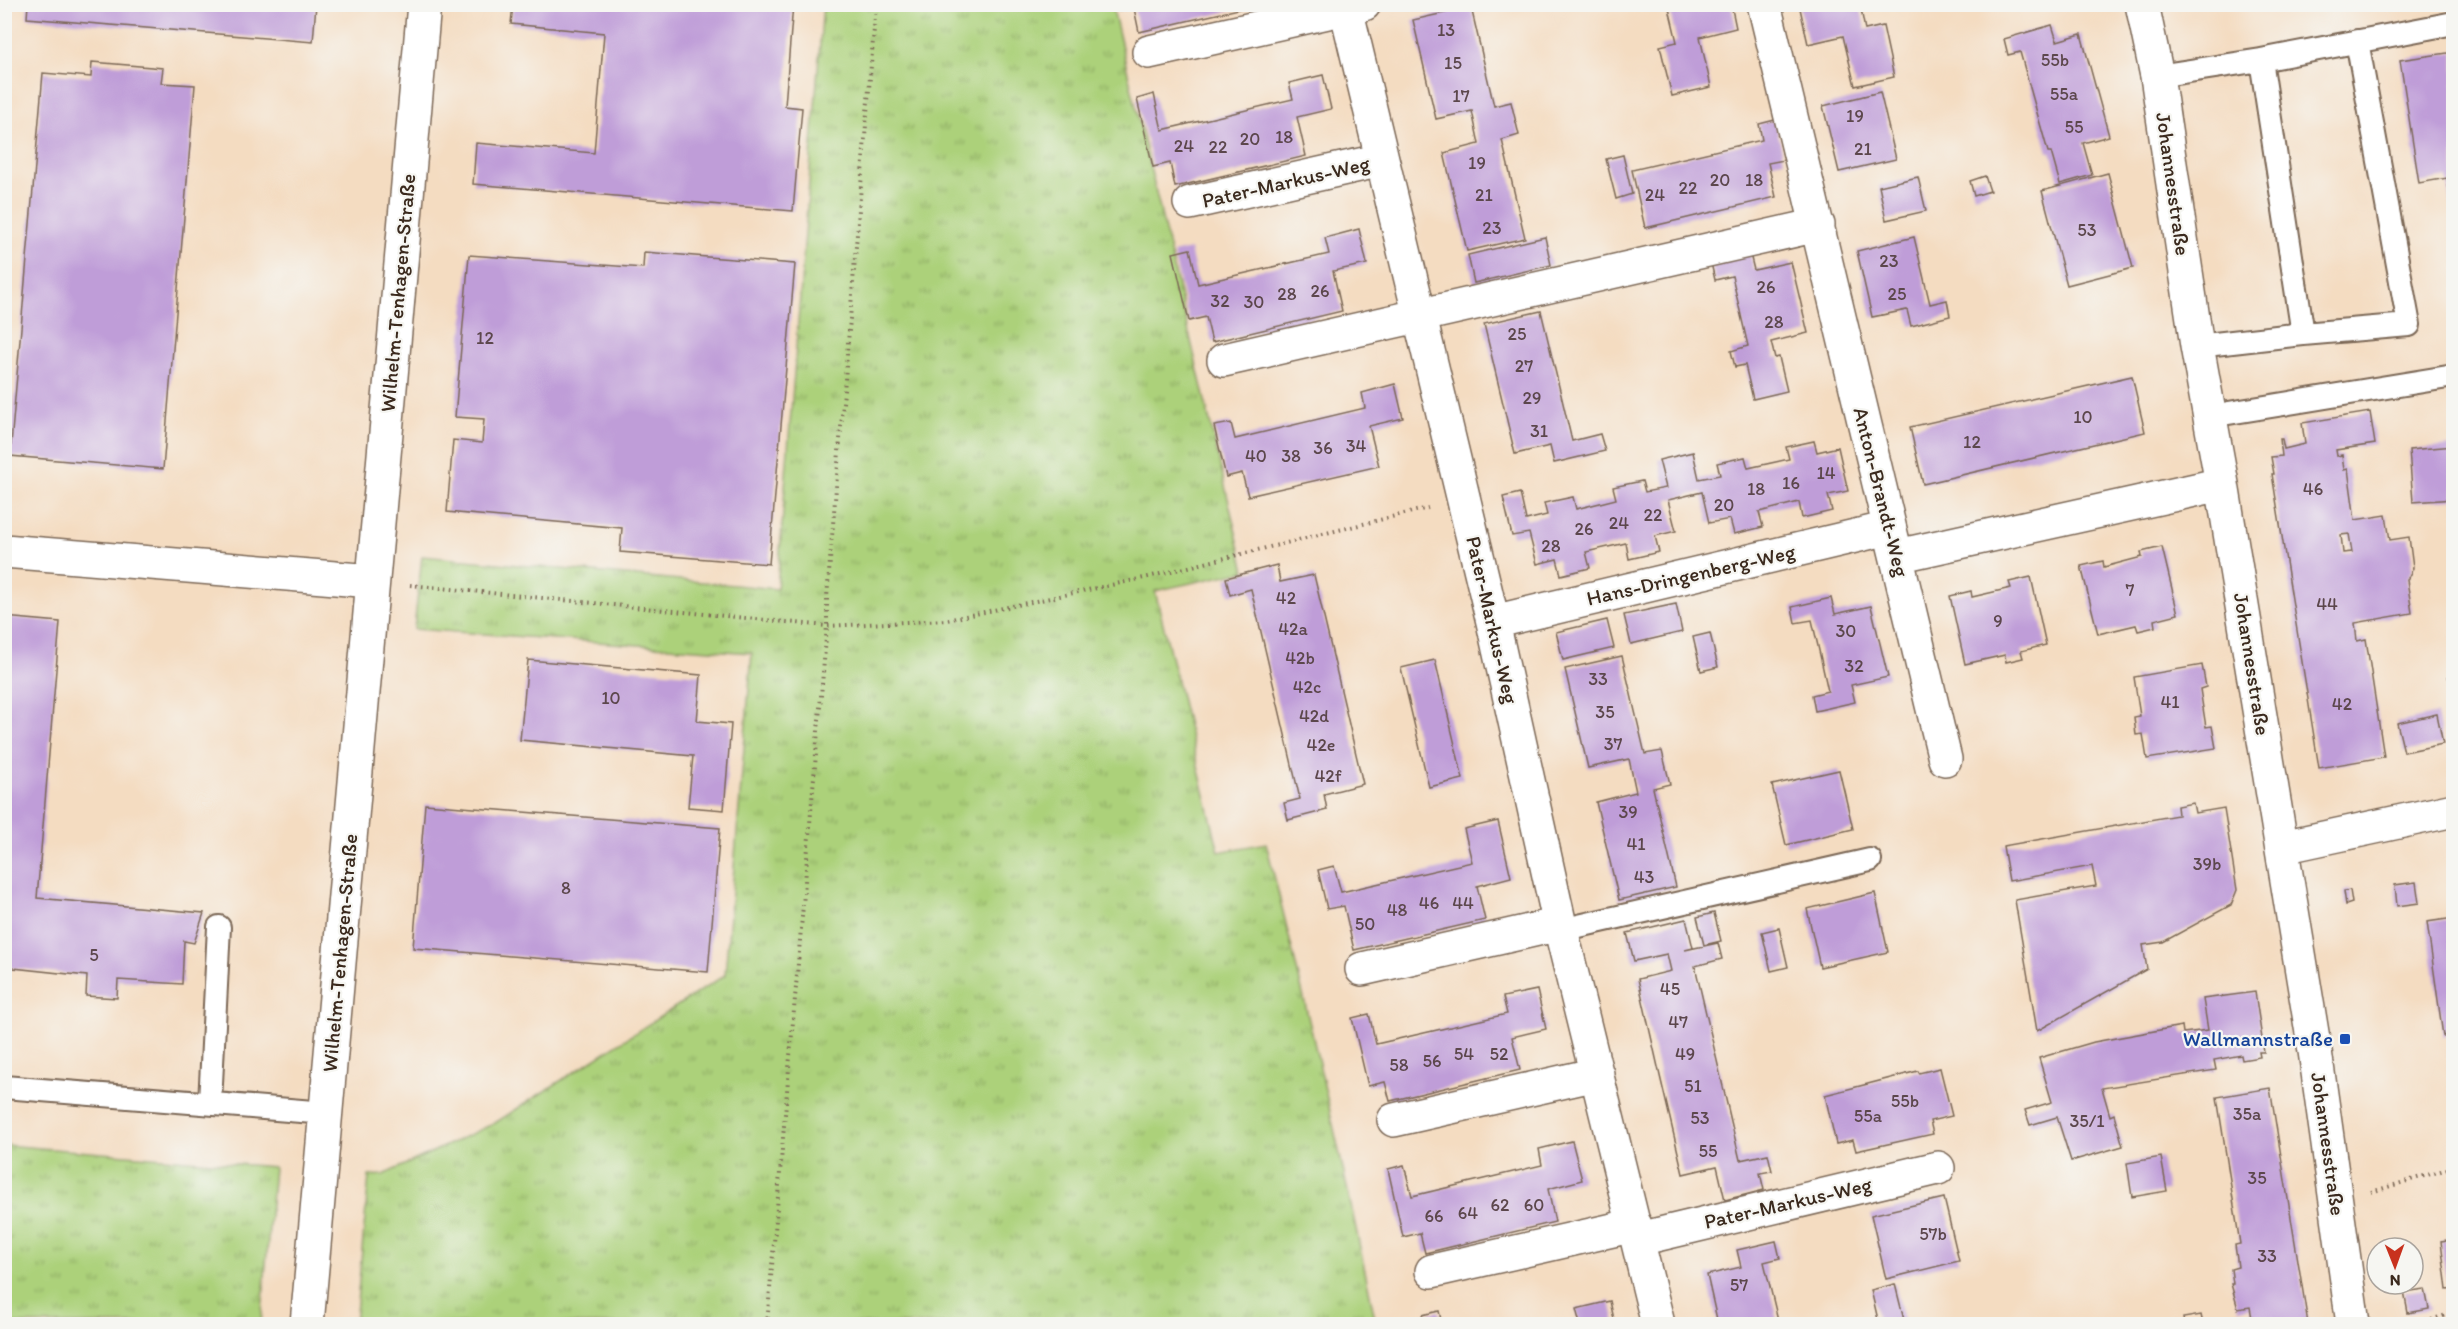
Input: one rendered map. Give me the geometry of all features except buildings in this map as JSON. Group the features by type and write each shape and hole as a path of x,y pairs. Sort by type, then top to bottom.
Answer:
{"street":[{"name":"Wilhelm-Tenhagen-Straße","path":"307,1324 424,4"},
{"name":"Anton-Brandt-Weg","path":"1764,4 1945,759"},
{"name":"Johannesstraße","path":"2142,4 2157,76 2197,346 2222,484 2315,1052 2353,1324"},
{"name":"Pater-Markus-Weg","path":"1149,52 1351,6 1382,160 1493,622 1561,927 1658,1324"},
{"name":"Pater-Markus-Weg","path":"1190,203 1382,160"},
{"path":"1224,360 1818,225"},
{"name":"Hans-Dringenberg-Weg","path":"1493,622 1893,542 2222,484"},
{"path":"4,551 372,581"},
{"path":"2282,847 2454,810"},
{"path":"1362,969 1561,927"},
{"path":"1394,1120 1597,1074"},
{"name":"Pater-Markus-Weg","path":"1432,1270 1637,1232 1938,1168"}],"lane":[{"path":"2157,76 2261,60 2454,23"},
{"path":"2197,346 2409,325 2356,41"},
{"path":"2261,60 2303,334"},
{"path":"2210,416 2454,376"},
{"path":"1561,927 1870,860"},
{"path":"210,1103 219,927"},
{"path":"4,1087 326,1113"}],"path":[{"path":"767,1324 827,626 828,585 876,4"},
{"path":"372,581 827,626 947,620 1144,578 1464,500"},
{"path":"2336,1203 2454,1167"},
{"path":"2420,1324 2454,1312"}],"green space":[{"path":"823,5 1112,5 1245,571 1155,591 1219,852 1266,843 1324,1083 1376,1324 355,1324 369,1176 383,1175 495,1123 725,975 752,653 414,629 422,556 777,589"},
{"path":"4,1145 274,1167 261,1324 5,1324"}],"place":[{"name":"Wallmannstraße","path":"2345,1039"}]}
